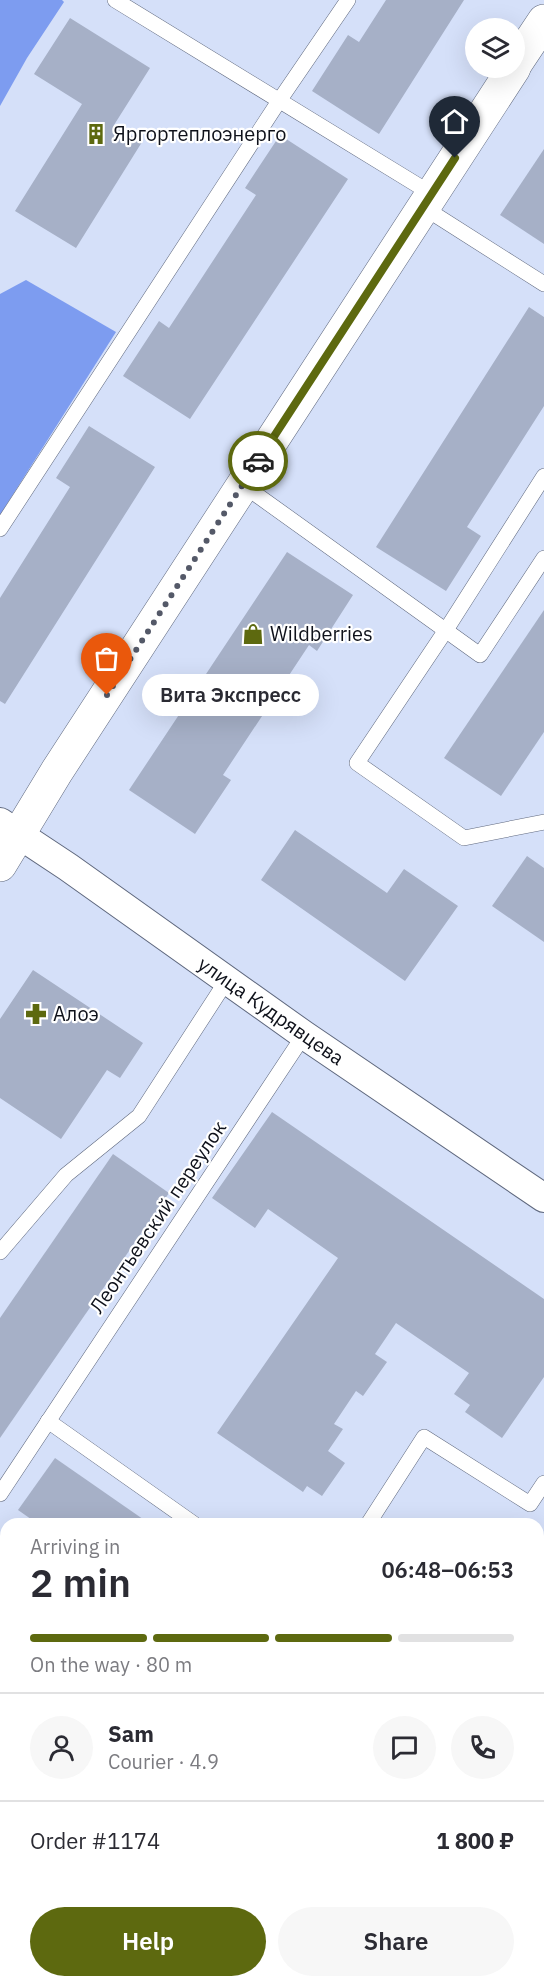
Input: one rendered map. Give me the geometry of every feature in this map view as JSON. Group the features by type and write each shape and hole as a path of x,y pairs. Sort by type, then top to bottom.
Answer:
{"street":[{"path":"525,50 544,21"},
{"path":"0,865 10,828 57,771 507,78"},
{"name":"улица Кудрявцева","path":"10,828 304,1035 544,1198"}],"lane":[{"path":"115,0 279,100 428,200 544,284"},
{"path":"0,529 279,100 348,0"},
{"path":"544,476 446,630 357,763 464,838 544,821"},
{"path":"243,485 480,655 544,558"},
{"path":"0,1252 66,1174 139,1116 227,980"},
{"name":"Леонтьевский переулок","path":"0,1494 304,1035"},
{"path":"48,1421 185,1518"},
{"path":"372,1518 424,1437 530,1504 544,1483"}],"shaded area":[{"path":"0,0 62,0 64,2 27,58 0,106"},
{"path":"26,280 116,332 0,515 0,294"}],"building":[{"path":"386,0 464,0 379,134 312,91 348,35 359,42"},
{"name":"Яргортеплоэнерго","path":"70,18 150,68 114,125 142,142 76,248 15,211 82,104 34,74"},
{"path":"280,135 348,179 190,419 123,376 159,321 169,328 256,195 245,188"},
{"path":"544,149 544,244 500,215"},
{"path":"529,307 544,317 544,406 467,527 481,536 446,591 376,547"},
{"path":"89,426 155,467 5,704 0,701 0,598 70,487 56,478"},
{"path":"287,552 353,595 317,651 309,645 223,775 231,780 195,834 129,790"},
{"path":"544,610 544,732 501,796 444,758"},
{"path":"295,830 387,893 404,869 458,906 405,981 261,880"},
{"path":"527,856 544,868 544,942 492,906"},
{"path":"33,970 143,1043 120,1078 107,1070 61,1139 0,1098 0,1019"},
{"path":"272,1112 544,1299 544,1377 502,1438 465,1412 470,1405 454,1394 469,1373 396,1323 375,1354 387,1362 363,1396 356,1391 334,1424 343,1429 328,1451 345,1463 322,1496 307,1486 303,1492 217,1433 338,1258 268,1209 255,1228 212,1198"},
{"path":"113,1154 169,1193 0,1438 0,1318"},
{"path":"55,1458 141,1518 29,1518 18,1510"}],"way so far":[{"path":"107,695 258,461"}],"place":[{"name":"Яргортеплоэнерго","path":"96,134"},
{"name":"Wildberries","path":"253,634"},
{"name":"Вита Экспресс","path":"107,695"},
{"name":"Алоэ","path":"36,1014"}],"route":[{"path":"258,461 455,158"}]}
